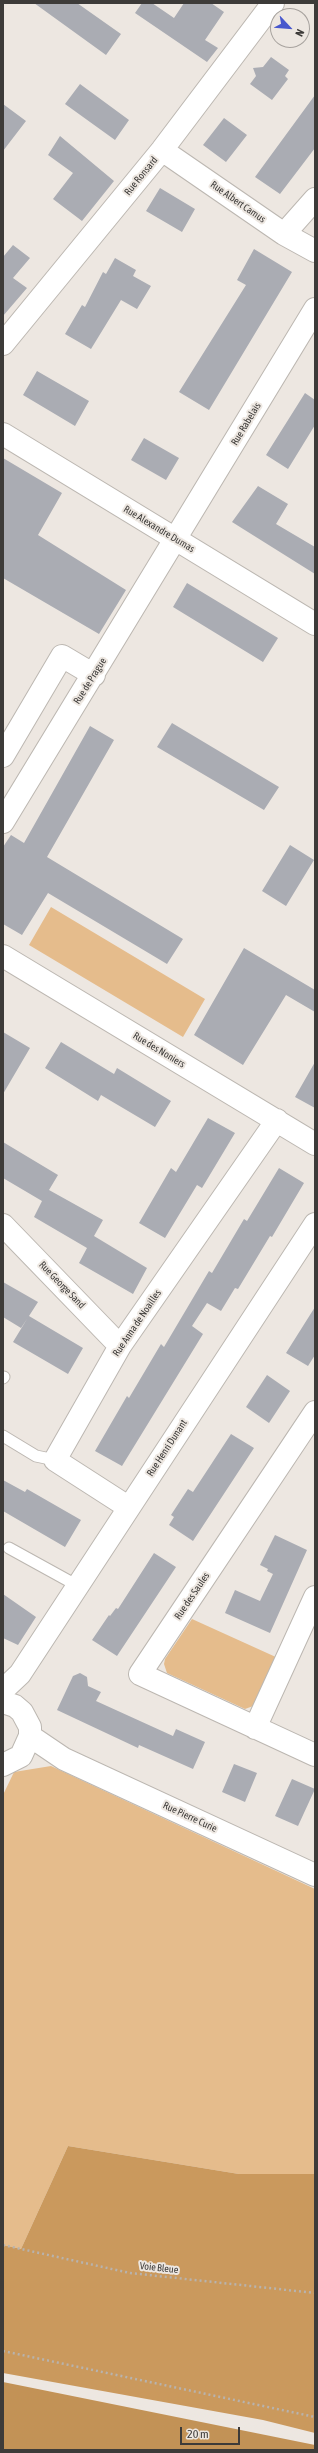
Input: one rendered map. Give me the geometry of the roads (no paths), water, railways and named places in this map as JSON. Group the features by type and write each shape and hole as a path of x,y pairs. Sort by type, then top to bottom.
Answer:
{"street":[{"name":"Rue Ronsard","path":"3,344 162,150 273,3"},
{"name":"Rue Albert Camus","path":"162,150 284,234 315,251"},
{"path":"284,234 315,199"},
{"name":"Rue Rabelais","path":"176,539 315,309"},
{"name":"Rue Alexandre Dumas","path":"3,434 315,624"},
{"name":"Rue de Prague","path":"3,822 10,794 94,675 176,539"},
{"path":"3,756 62,656 94,675"},
{"name":"Rue des Noniers","path":"3,956 315,1144"},
{"name":"Rue Anna de Noailles","path":"55,1460 120,1346 277,1120"},
{"name":"Rue Henri Dunant","path":"7,1699 20,1674 128,1507 315,1224"},
{"name":"Rue George Sand","path":"3,1225 120,1346"},
{"name":"Rue des Saules","path":"315,1412 140,1674 315,1755"},
{"path":"55,1460 128,1507"},
{"path":"255,1728 315,1597"},
{"path":"7,1699 27,1719 30,1736 12,1761"},
{"name":"Rue Pierre Curie","path":"30,1736 64,1759 315,1875"},
{"name":"Rue Pierre Curie","path":"12,1761 64,1759"}],"lane":[{"path":"3,1436 36,1456 55,1460"},
{"path":"9,1548 78,1586"}]}
